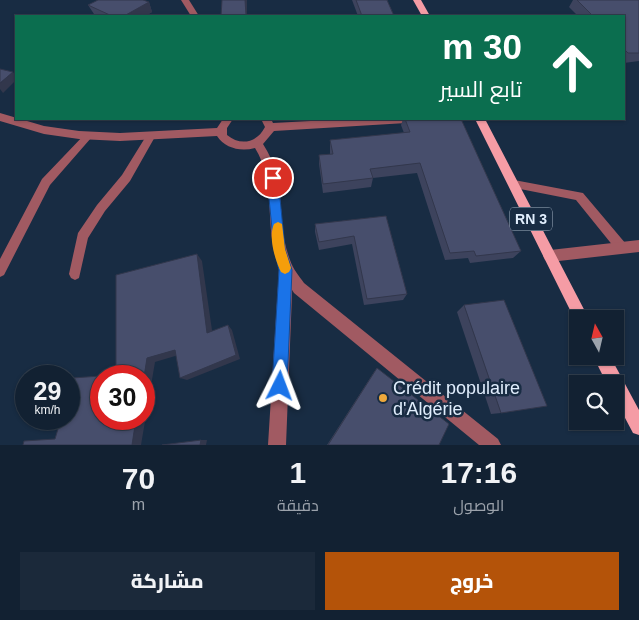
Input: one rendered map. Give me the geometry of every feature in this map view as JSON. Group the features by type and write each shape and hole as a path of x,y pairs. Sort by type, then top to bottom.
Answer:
{"main road":[{"path":"417,0 425,15"},
{"name":"RN 3","path":"481,120 577,310"},
{"path":"606,365 636,419"}],"street":[{"path":"185,0 194,15"},
{"path":"0,117 42,129 88,136 221,132"},
{"path":"227,120 224,122 221,132 226,141 236,146 250,146 257,143 268,133 268,123 372,120"},
{"path":"257,143 265,154 273,178 280,249 286,270 277,445"},
{"path":"550,256 639,246"},
{"path":"286,270 299,288 492,445"}],"lane":[{"path":"75,274 82,237 101,208 126,178 151,135"},
{"path":"0,271 46,182 88,136"},
{"path":"514,184 579,196 622,248"}],"building":[{"path":"98,0 143,0 149,2 126,15 110,15 88,5"},
{"path":"222,0 245,0 246,15 221,15"},
{"path":"356,0 387,0 394,15 362,15"},
{"path":"577,0 639,0 639,53 628,53 625,50 625,15 592,15"},
{"path":"0,69 13,72 0,83"},
{"path":"405,120 461,120 521,251 476,256 474,251 450,253 420,163 370,169 373,178 323,184 319,155 333,154 330,140 410,132"},
{"path":"386,216 407,294 367,299 354,236 319,242 315,224"},
{"path":"197,254 207,333 228,325 236,355 180,378 175,350 147,358 146,365 116,365 116,275"},
{"path":"504,300 547,406 501,413 464,305"},
{"name":"Crédit populaire d'Algérie","path":"377,368 449,424 439,445 328,445"},
{"path":"80,377 90,377 90,430 134,430 132,445 23,445 24,441 55,439 58,430 80,430"},
{"path":"201,440 200,445 162,445"}],"slow traffic":[{"path":"278,227 280,249 285,268"}],"place":[{"name":"Crédit populaire d'Algérie","path":"383,398"}],"route":[{"path":"273,178 280,249 286,270 280,386"}]}
